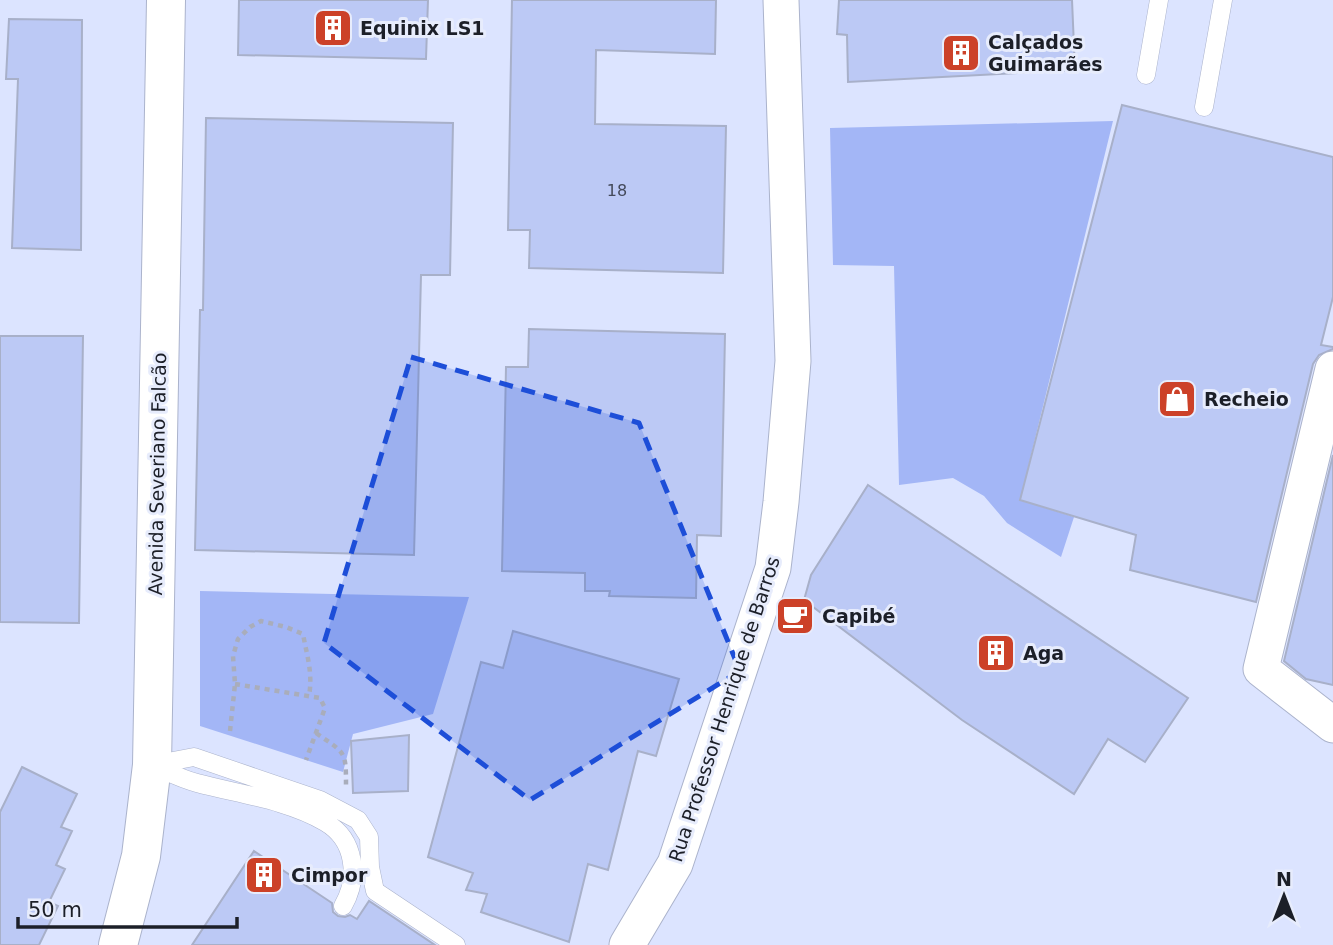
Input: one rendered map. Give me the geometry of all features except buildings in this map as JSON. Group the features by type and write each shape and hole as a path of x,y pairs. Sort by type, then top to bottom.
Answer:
{"street":[{"name":"Avenida Severiano Falcão","path":"118,945 141,856 152,765 166,0"},
{"name":"Rua Professor Henrique de Barros","path":"627,945 675,864 773,568 782,502 793,361 781,0"},
{"path":"1333,369 1261,669 1333,725"}],"lane":[{"path":"1146,75 1159,0"},
{"path":"1204,107 1223,0"},
{"path":"152,765 194,757 320,800 358,820 369,837 370,867 375,891 456,945"},
{"path":"152,765 193,782 278,803 326,822 342,836 354,865 350,893 343,906"}],"path":[{"path":"230,731 235,684 233,656 238,639 261,621 303,634 311,667 309,696"},
{"path":"235,684 320,698 325,708 306,760"},
{"path":"316,733 346,758 346,790"}],"highlighted area":[{"path":"411,357 639,423 740,671 530,800 324,643"}],"shaded area":[{"path":"0,0 1333,0 1333,945 0,945"},
{"path":"1113,121 1020,500 1074,517 1061,557 1007,523 984,496 953,478 899,485 894,266 833,265 830,128"},
{"path":"200,591 469,597 433,714 353,734 343,772 200,726"}],"place":[{"name":"Equinix LS1","path":"333,28"},
{"name":"Calçados Guimarães","path":"961,53"},
{"name":"Recheio","path":"1177,399"},
{"name":"Capibé","path":"795,616"},
{"name":"Aga","path":"996,653"},
{"name":"Cimpor","path":"264,875"}]}
